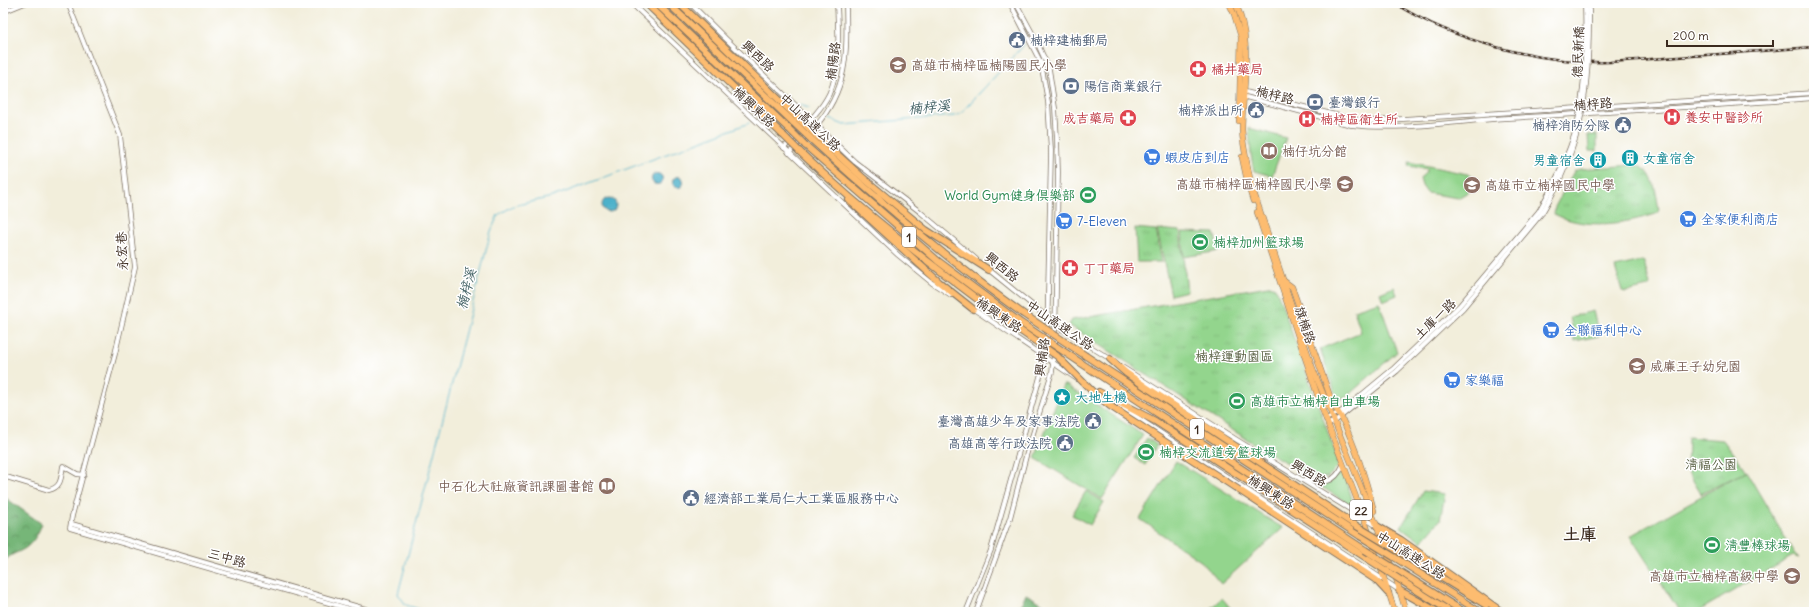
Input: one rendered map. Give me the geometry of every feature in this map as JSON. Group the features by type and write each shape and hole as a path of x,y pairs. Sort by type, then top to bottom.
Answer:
{"highway":[{"path":"646,3 800,151 860,212 939,282 973,309"},
{"name":"中山高速公路","path":"656,3 805,145 938,261 1016,324 1318,518 1365,550 1464,612"},
{"name":"中山高速公路","path":"668,3 729,61 799,118 813,137 854,178 944,254 986,287 1086,356 1307,502 1480,612"},
{"path":"679,3 799,118"},
{"path":"813,137 926,230 989,270"},
{"path":"828,179 941,273 1016,324 1057,356 1094,393 1110,406 1376,580 1388,593"},
{"path":"1110,359 1126,373 1146,387 1355,525 1445,581 1501,612"},
{"path":"1099,392 1155,421 1368,560 1451,612"},
{"path":"1377,526 1401,540 1501,612"},
{"path":"1399,590 1438,612"}],"main road":[{"name":"22","path":"1229,3 1244,37"},
{"name":"22","path":"1235,3 1242,17 1244,37"},
{"name":"旗楠路","path":"1244,37 1240,145 1248,185 1327,421 1364,518 1395,612"},
{"name":"旗楠路","path":"1241,91 1243,97 1242,132 1244,154 1255,196 1313,369 1377,526"},
{"name":"旗楠路","path":"1284,281 1292,286 1319,367 1334,405 1340,414 1363,468 1365,483 1377,526 1406,612"}],"street":[{"path":"3,12 25,3"},
{"name":"永宏巷","path":"68,3 120,135 135,267 84,475 72,516 71,526"},
{"name":"楠興東路","path":"631,3 898,255 932,283 973,309 1045,359 1099,392 1399,590"},
{"name":"興西路","path":"690,3 794,104 799,118 810,120 855,162 919,211 1063,330 1377,526"},
{"name":"楠陽路","path":"784,148 810,120 826,99 835,75 839,47 837,3"},
{"name":"楠陽路","path":"789,153 816,126 834,100 844,71 846,3"},
{"name":"興楠路","path":"966,612 991,550 1045,359 1048,317 1051,151 1048,102 1043,69 1010,3"},
{"name":"興楠路","path":"976,612 1010,518 1026,456 1054,364 1056,323 1057,139 1049,69 1031,30 1016,3"},
{"name":"德民新橋","path":"1540,212 1563,165 1576,126 1584,63 1585,3"},
{"name":"德民新橋","path":"1540,212 1566,168 1580,126 1589,64 1589,3"},
{"name":"楠梓路","path":"1241,91 1351,119 1371,121 1812,93"},
{"name":"楠梓路","path":"1243,97 1351,125 1369,127 1412,126 1812,98"},
{"name":"土庫一路","path":"1327,421 1340,414 1397,371 1462,308 1540,212"},
{"path":"1302,480 1320,482 1330,480 1338,474 1343,465"},
{"path":"3,476 49,490 54,489 61,483 63,466 84,475"},
{"path":"71,526 360,612"},
{"name":"三中路","path":"71,526 376,612"}],"green space":[{"path":"1249,128 1286,138 1272,176 1254,171"},
{"path":"1588,135 1597,135 1597,151 1589,151"},
{"path":"1409,162 1472,175 1472,179 1466,178 1469,185 1468,192 1458,198 1427,193 1422,186 1420,179 1428,169 1408,166"},
{"path":"1633,165 1646,170 1650,175 1657,196 1659,210 1656,214 1618,223 1592,224 1566,219 1554,214 1555,207 1574,171 1580,169"},
{"path":"1135,228 1156,230 1162,262 1137,262"},
{"path":"1157,229 1180,231 1187,291 1171,295"},
{"name":"楠梓加州籃球場","path":"1182,232 1214,233 1219,251 1184,257"},
{"path":"1642,261 1644,262 1650,285 1648,287 1626,292 1622,291 1615,267"},
{"name":"楠梓運動園區","path":"1273,286 1277,291 1338,460 1338,467 1328,477 1315,478 1259,447 1069,325 1072,320"},
{"path":"1394,287 1397,295 1383,301 1380,293"},
{"path":"1379,302 1397,352 1345,398 1339,399 1336,395 1320,349 1361,332 1354,310"},
{"path":"1593,311 1599,336 1575,341 1570,317"},
{"path":"1063,385 1066,385 1143,435 1102,499 1035,458"},
{"name":"清福公園","path":"1688,437 1723,440 1746,471 1701,494 1687,470"},
{"name":"楠梓交流道旁籃球場","path":"1147,438 1157,445 1145,465 1134,458"},
{"path":"1176,461 1283,528 1221,584 1202,562 1140,519"},
{"path":"1344,471 1353,503 1349,504 1317,484 1320,484"},
{"name":"清豐棒球場","path":"1746,471 1794,553 1799,558 1793,556 1697,612 1680,612 1630,536"},
{"path":"1086,491 1104,502 1090,525 1072,515"},
{"path":"1423,491 1445,494 1440,520 1421,542 1401,527"},
{"path":"3,496 42,524 30,544 25,549 9,557 3,564"},
{"path":"1026,594 1045,605 1036,612 1018,612"},
{"path":"1222,598 1234,612 1206,612"}],"water":[{"path":"655,174 659,174 661,175 661,183 655,184 652,181 652,177"},
{"path":"678,176 682,178 684,182 682,186 678,188 674,186 672,182 674,178"},
{"path":"606,198 612,198 616,202 616,208 612,212 606,212 602,208 602,202"}],"waterway":[{"name":"楠梓溪","path":"829,119 844,125 954,116 960,114 1025,44"},
{"name":"楠梓溪","path":"800,105 809,108"},
{"name":"楠梓溪","path":"428,612 406,605 398,594 491,231 498,215 513,206 552,197 749,123"}],"railway":[{"path":"1394,3 1443,29 1498,48 1555,59 1583,62 1610,62 1814,47"}],"place":[{"name":"楠梓建楠郵局","path":"1017,40"},
{"name":"高雄市楠梓區楠陽國民小學","path":"898,65"},
{"name":"橘井藥局","path":"1198,69"},
{"name":"陽信商業銀行","path":"1071,86"},
{"name":"臺灣銀行","path":"1315,102"},
{"name":"楠梓派出所","path":"1256,110"},
{"name":"養安中醫診所","path":"1672,117"},
{"name":"成吉藥局","path":"1128,118"},
{"name":"楠梓區衛生所","path":"1307,119"},
{"name":"楠梓消防分隊","path":"1623,125"},
{"name":"楠仔坑分館","path":"1269,151"},
{"name":"蝦皮店到店","path":"1152,157"},
{"name":"女童宿舍","path":"1630,158"},
{"name":"男童宿舍","path":"1598,160"},
{"name":"高雄市楠梓區楠梓國民小學","path":"1345,184"},
{"name":"高雄市立楠梓國民中學","path":"1472,185"},
{"name":"World Gym健身俱樂部","path":"1088,195"},
{"name":"全家便利商店","path":"1688,219"},
{"name":"7-Eleven","path":"1064,221"},
{"name":"楠梓加州籃球場","path":"1200,242"},
{"name":"丁丁藥局","path":"1070,268"},
{"name":"全聯福利中心","path":"1551,330"},
{"name":"威廉王子幼兒園","path":"1637,366"},
{"name":"家樂福","path":"1452,380"},
{"name":"大地生機","path":"1062,397"},
{"name":"高雄市立楠梓自由車場","path":"1237,401"},
{"name":"臺灣高雄少年及家事法院","path":"1093,421"},
{"name":"高雄高等行政法院","path":"1065,443"},
{"name":"楠梓交流道旁籃球場","path":"1146,452"},
{"name":"中石化大社廠資訊課圖書館","path":"607,486"},
{"name":"經濟部工業局仁大工業區服務中心","path":"691,498"},
{"name":"清豐棒球場","path":"1712,545"},
{"name":"高雄市立楠梓高級中學","path":"1792,576"}],"district":[{"name":"土庫","path":"1580,534"}]}
